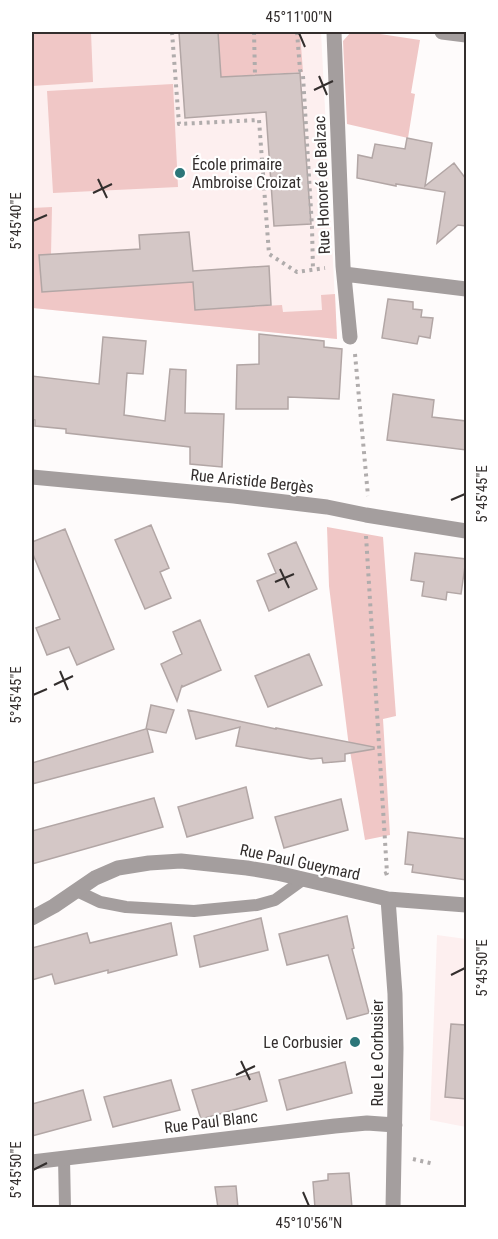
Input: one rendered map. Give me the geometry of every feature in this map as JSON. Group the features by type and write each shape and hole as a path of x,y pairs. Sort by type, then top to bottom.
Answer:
{"street":[{"name":"Rue Honoré de Balzac","path":"334,32 344,270 350,337"},
{"path":"442,32 466,36"},
{"path":"344,270 466,289"},
{"name":"Rue Aristide Bergès","path":"32,477 327,507 466,531"},
{"name":"Rue Paul Gueymard","path":"32,918 95,878 118,868 181,861 247,868 388,899 466,905"},
{"name":"Rue Le Corbusier","path":"388,899 395,994 393,1208"},
{"name":"Rue Paul Blanc","path":"32,1162 335,1126 367,1123 395,1125"}],"lane":[{"path":"77,891 100,902 126,907 194,911 258,906 275,900 304,879"},
{"path":"64,1158 65,1208"}],"path":[{"path":"172,32 179,124 259,120 269,254 297,272 344,270"},
{"path":"254,32 255,75"},
{"path":"297,32 300,70 303,76 313,270"},
{"path":"350,337 354,342 368,498 366,515 387,873 374,879 371,896"},
{"path":"409,1158 434,1164"}],"shaded area":[{"name":"École primaire Ambroise Croizat","path":"32,32 321,32 337,339 33,308"},
{"path":"32,32 91,32 93,82 32,86"},
{"path":"218,32 300,32 303,72 221,77"},
{"path":"351,32 367,32 420,40 411,93 415,94 408,138 347,124 343,41"},
{"path":"173,84 178,187 53,193 47,91"},
{"path":"52,207 51,255 40,255 42,291 193,282 195,310 282,305 283,312 322,310 321,295 335,294 337,339 33,308 32,208"},
{"path":"327,527 383,537 396,716 383,719 390,835 365,840 348,739 329,586"},
{"path":"437,935 466,939 466,1127 430,1120"}],"building":[{"path":"179,32 218,32 221,77 300,73 311,224 274,226 266,112 185,118"},
{"path":"407,138 432,143 425,186 454,163 466,179 466,226 458,225 437,243 445,192 357,178 358,155 372,158 375,144 405,149"},
{"path":"189,232 193,271 269,266 271,305 195,310 193,282 42,292 39,255 140,249 139,235"},
{"path":"388,299 413,302 413,309 422,310 421,317 433,318 430,338 419,336 417,344 382,338"},
{"path":"259,334 324,341 324,347 342,349 339,399 288,397 288,409 236,409 237,365 259,364"},
{"path":"103,337 146,341 143,374 127,373 124,415 165,421 170,369 186,370 185,413 224,414 222,467 190,464 190,447 66,433 66,429 35,426 35,420 32,419 32,376 99,384"},
{"path":"393,394 434,400 432,417 466,421 466,450 387,440"},
{"path":"151,525 169,568 160,572 171,598 145,609 115,540"},
{"path":"65,529 114,649 77,665 69,647 47,655 36,628 60,619 32,552 32,542"},
{"path":"296,542 317,589 269,611 257,581 276,573 268,554"},
{"path":"415,553 466,559 461,594 447,592 446,600 422,596 424,582 411,580"},
{"path":"200,620 221,670 182,687 182,685 177,701 161,664 182,654 173,632"},
{"path":"309,654 322,685 268,707 255,676"},
{"path":"151,705 174,710 166,733 147,729 153,752 32,784 32,763 146,729"},
{"path":"188,710 374,747 374,749 345,754 345,761 323,763 322,758 311,759 236,746 240,727 196,739"},
{"path":"246,787 253,818 187,837 178,807"},
{"path":"154,798 163,827 32,864 32,831"},
{"path":"341,799 348,830 284,848 275,817"},
{"path":"408,832 466,839 466,880 412,872 413,865 405,864"},
{"path":"347,916 354,948 352,949 369,1013 347,1019 328,955 287,965 279,934"},
{"path":"261,918 268,950 200,967 194,936"},
{"path":"171,923 177,955 55,984 52,974 32,980 32,948 87,933 90,943"},
{"path":"451,1024 466,1025 466,1099 445,1097"},
{"path":"345,1062 352,1093 287,1110 279,1080"},
{"path":"259,1072 267,1101 201,1119 192,1090"},
{"path":"171,1080 180,1110 113,1127 104,1097"},
{"path":"83,1090 91,1120 32,1136 32,1104"},
{"path":"349,1173 352,1208 315,1208 313,1182 328,1180 328,1174"},
{"path":"236,1186 238,1208 218,1208 215,1187"}],"place":[{"name":"École primaire Ambroise Croizat","path":"180,173"},
{"name":"Le Corbusier","path":"355,1042"}]}
